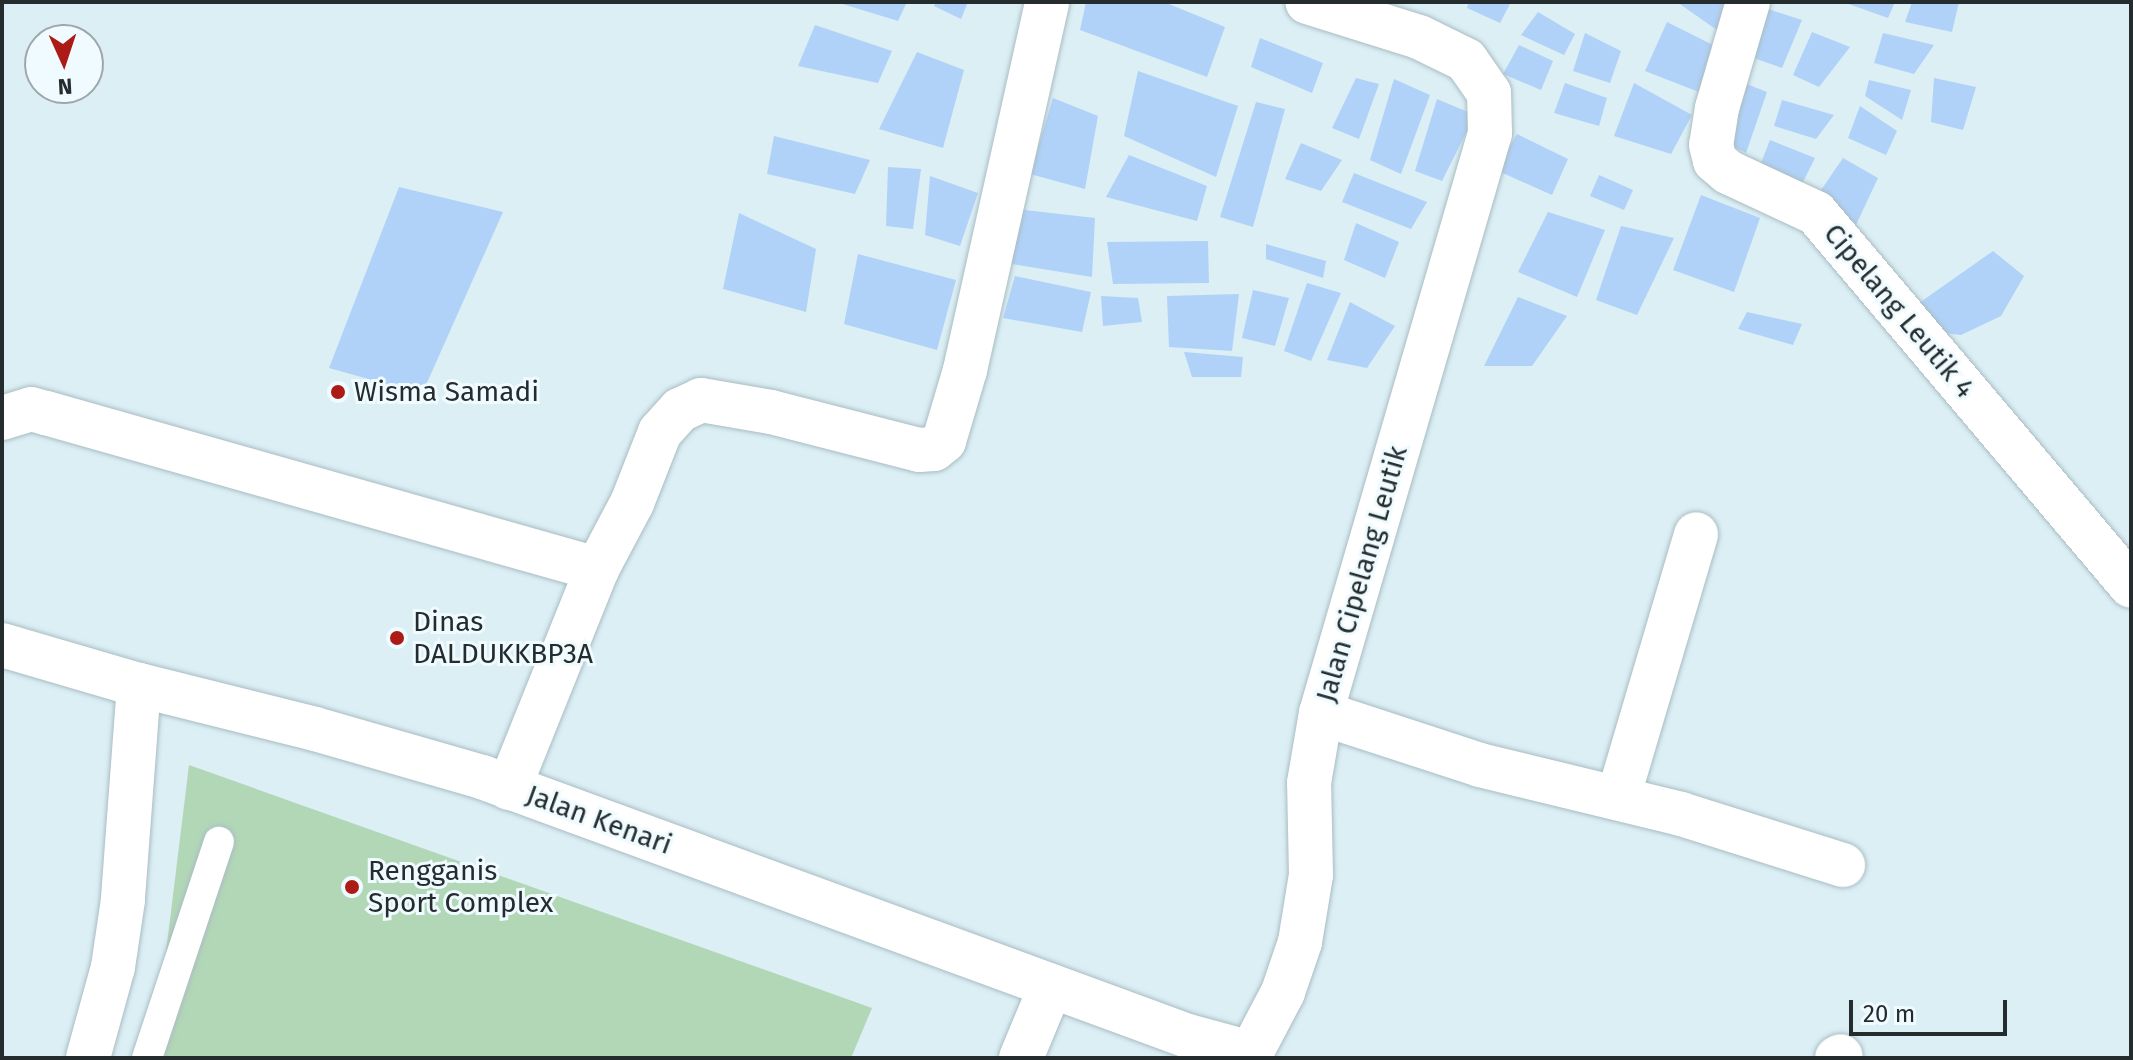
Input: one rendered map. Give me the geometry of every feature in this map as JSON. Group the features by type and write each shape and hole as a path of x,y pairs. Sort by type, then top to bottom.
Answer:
{"street":[{"path":"509,788 597,569 632,503 660,432 680,410 701,400 771,412 919,450 934,449 944,441 972,343 1047,2"},
{"name":"Jalan Cipelang Leutik","path":"1051,986 1253,1056 1283,992 1300,942 1311,875 1309,783 1321,713 1490,133 1489,93 1466,60 1419,37 1307,2"},
{"name":"Cipelang Leutik 4","path":"1748,2 1717,108 1711,145 1715,161 1728,172 1816,213 2131,586"},
{"path":"2,418 31,409 597,569"},
{"path":"1618,798 1696,534"},
{"name":"Jalan Kenari","path":"2,645 139,685 315,729 509,788 1051,986"},
{"path":"88,1058 113,967 121,913 130,832 139,685"},
{"path":"1321,713 1480,765 1618,798 1843,865"},
{"path":"1021,1058 1051,986"}],"lane":[{"path":"147,1058 219,842"}],"green space":[{"name":"Rengganis Sport Complex","path":"189,765 872,1008 851,1058 153,1058"}],"building":[{"path":"836,2 907,2 898,21"},
{"path":"936,2 968,2 961,19 934,6"},
{"path":"1086,2 1164,2 1225,27 1207,77 1080,30"},
{"path":"1469,2 1511,2 1500,23 1467,8"},
{"path":"1677,2 1735,2 1724,35"},
{"path":"1843,2 1895,2 1888,18"},
{"path":"1912,2 1959,2 1952,32 1905,22"},
{"path":"1768,9 1802,20 1782,68 1748,56"},
{"path":"1538,12 1575,34 1564,55 1521,35"},
{"path":"1667,22 1723,50 1704,94 1645,71"},
{"path":"815,25 892,51 878,83 798,66"},
{"path":"1812,32 1850,47 1819,87 1793,75"},
{"path":"1585,33 1621,51 1610,83 1573,71"},
{"path":"1883,33 1934,45 1914,74 1874,63"},
{"path":"1260,38 1323,63 1312,93 1251,67"},
{"path":"1519,45 1553,61 1541,90 1503,74"},
{"path":"917,52 964,70 943,148 879,129"},
{"path":"1138,71 1238,106 1216,177 1124,136"},
{"path":"1356,78 1379,84 1359,139 1332,128"},
{"path":"1934,78 1976,87 1963,130 1931,122"},
{"path":"1394,79 1430,95 1401,174 1370,160"},
{"path":"1869,80 1911,90 1902,120 1865,96"},
{"path":"1739,81 1767,92 1746,153 1723,141"},
{"path":"1565,83 1607,98 1599,126 1554,113"},
{"path":"1634,83 1692,115 1671,154 1614,136"},
{"path":"1053,98 1098,116 1085,189 1030,174"},
{"path":"1437,99 1475,115 1442,181 1415,171"},
{"path":"1782,100 1834,115 1816,139 1774,126"},
{"path":"1256,102 1285,109 1253,227 1220,217"},
{"path":"1860,106 1897,131 1886,155 1848,138"},
{"path":"1517,134 1568,159 1552,195 1496,170"},
{"path":"774,136 870,160 855,194 767,174"},
{"path":"1770,140 1815,158 1802,184 1759,168"},
{"path":"1301,143 1342,160 1321,191 1285,179"},
{"path":"1129,155 1207,186 1197,221 1106,197"},
{"path":"1843,158 1878,178 1856,225 1819,193"},
{"path":"888,167 921,169 913,229 886,226"},
{"path":"1354,173 1427,202 1411,229 1342,202"},
{"path":"1599,175 1633,190 1624,210 1590,196"},
{"path":"930,176 978,193 960,246 925,235"},
{"path":"399,187 503,212 422,394 329,368"},
{"path":"1701,195 1760,218 1734,292 1673,270"},
{"path":"1016,209 1095,218 1092,277 1012,264"},
{"path":"1548,212 1605,230 1577,297 1518,272"},
{"path":"739,213 816,249 806,312 723,289"},
{"path":"1356,223 1399,242 1385,278 1344,260"},
{"path":"1621,226 1674,238 1637,315 1596,300"},
{"path":"1208,241 1209,283 1113,284 1107,242"},
{"path":"1266,244 1326,261 1323,278 1266,259"},
{"path":"1993,251 2024,276 2001,316 1961,335 1926,331 1912,308"},
{"path":"858,254 956,280 937,350 844,324"},
{"path":"1015,276 1091,292 1082,332 1003,318"},
{"path":"1307,283 1341,293 1311,361 1284,351"},
{"path":"1253,290 1289,298 1275,346 1242,338"},
{"path":"1239,294 1232,351 1169,347 1167,296"},
{"path":"1101,296 1138,298 1142,322 1103,326"},
{"path":"1518,297 1567,316 1532,366 1484,366"},
{"path":"1350,302 1395,326 1367,368 1327,360"},
{"path":"1747,312 1802,324 1793,345 1738,329"},
{"path":"1184,352 1243,357 1241,377 1192,377"}],"place":[{"name":"Wisma Samadi","path":"338,392"},
{"name":"Dinas DALDUKKBP3A","path":"397,638"},
{"name":"Rengganis Sport Complex","path":"352,887"}]}
